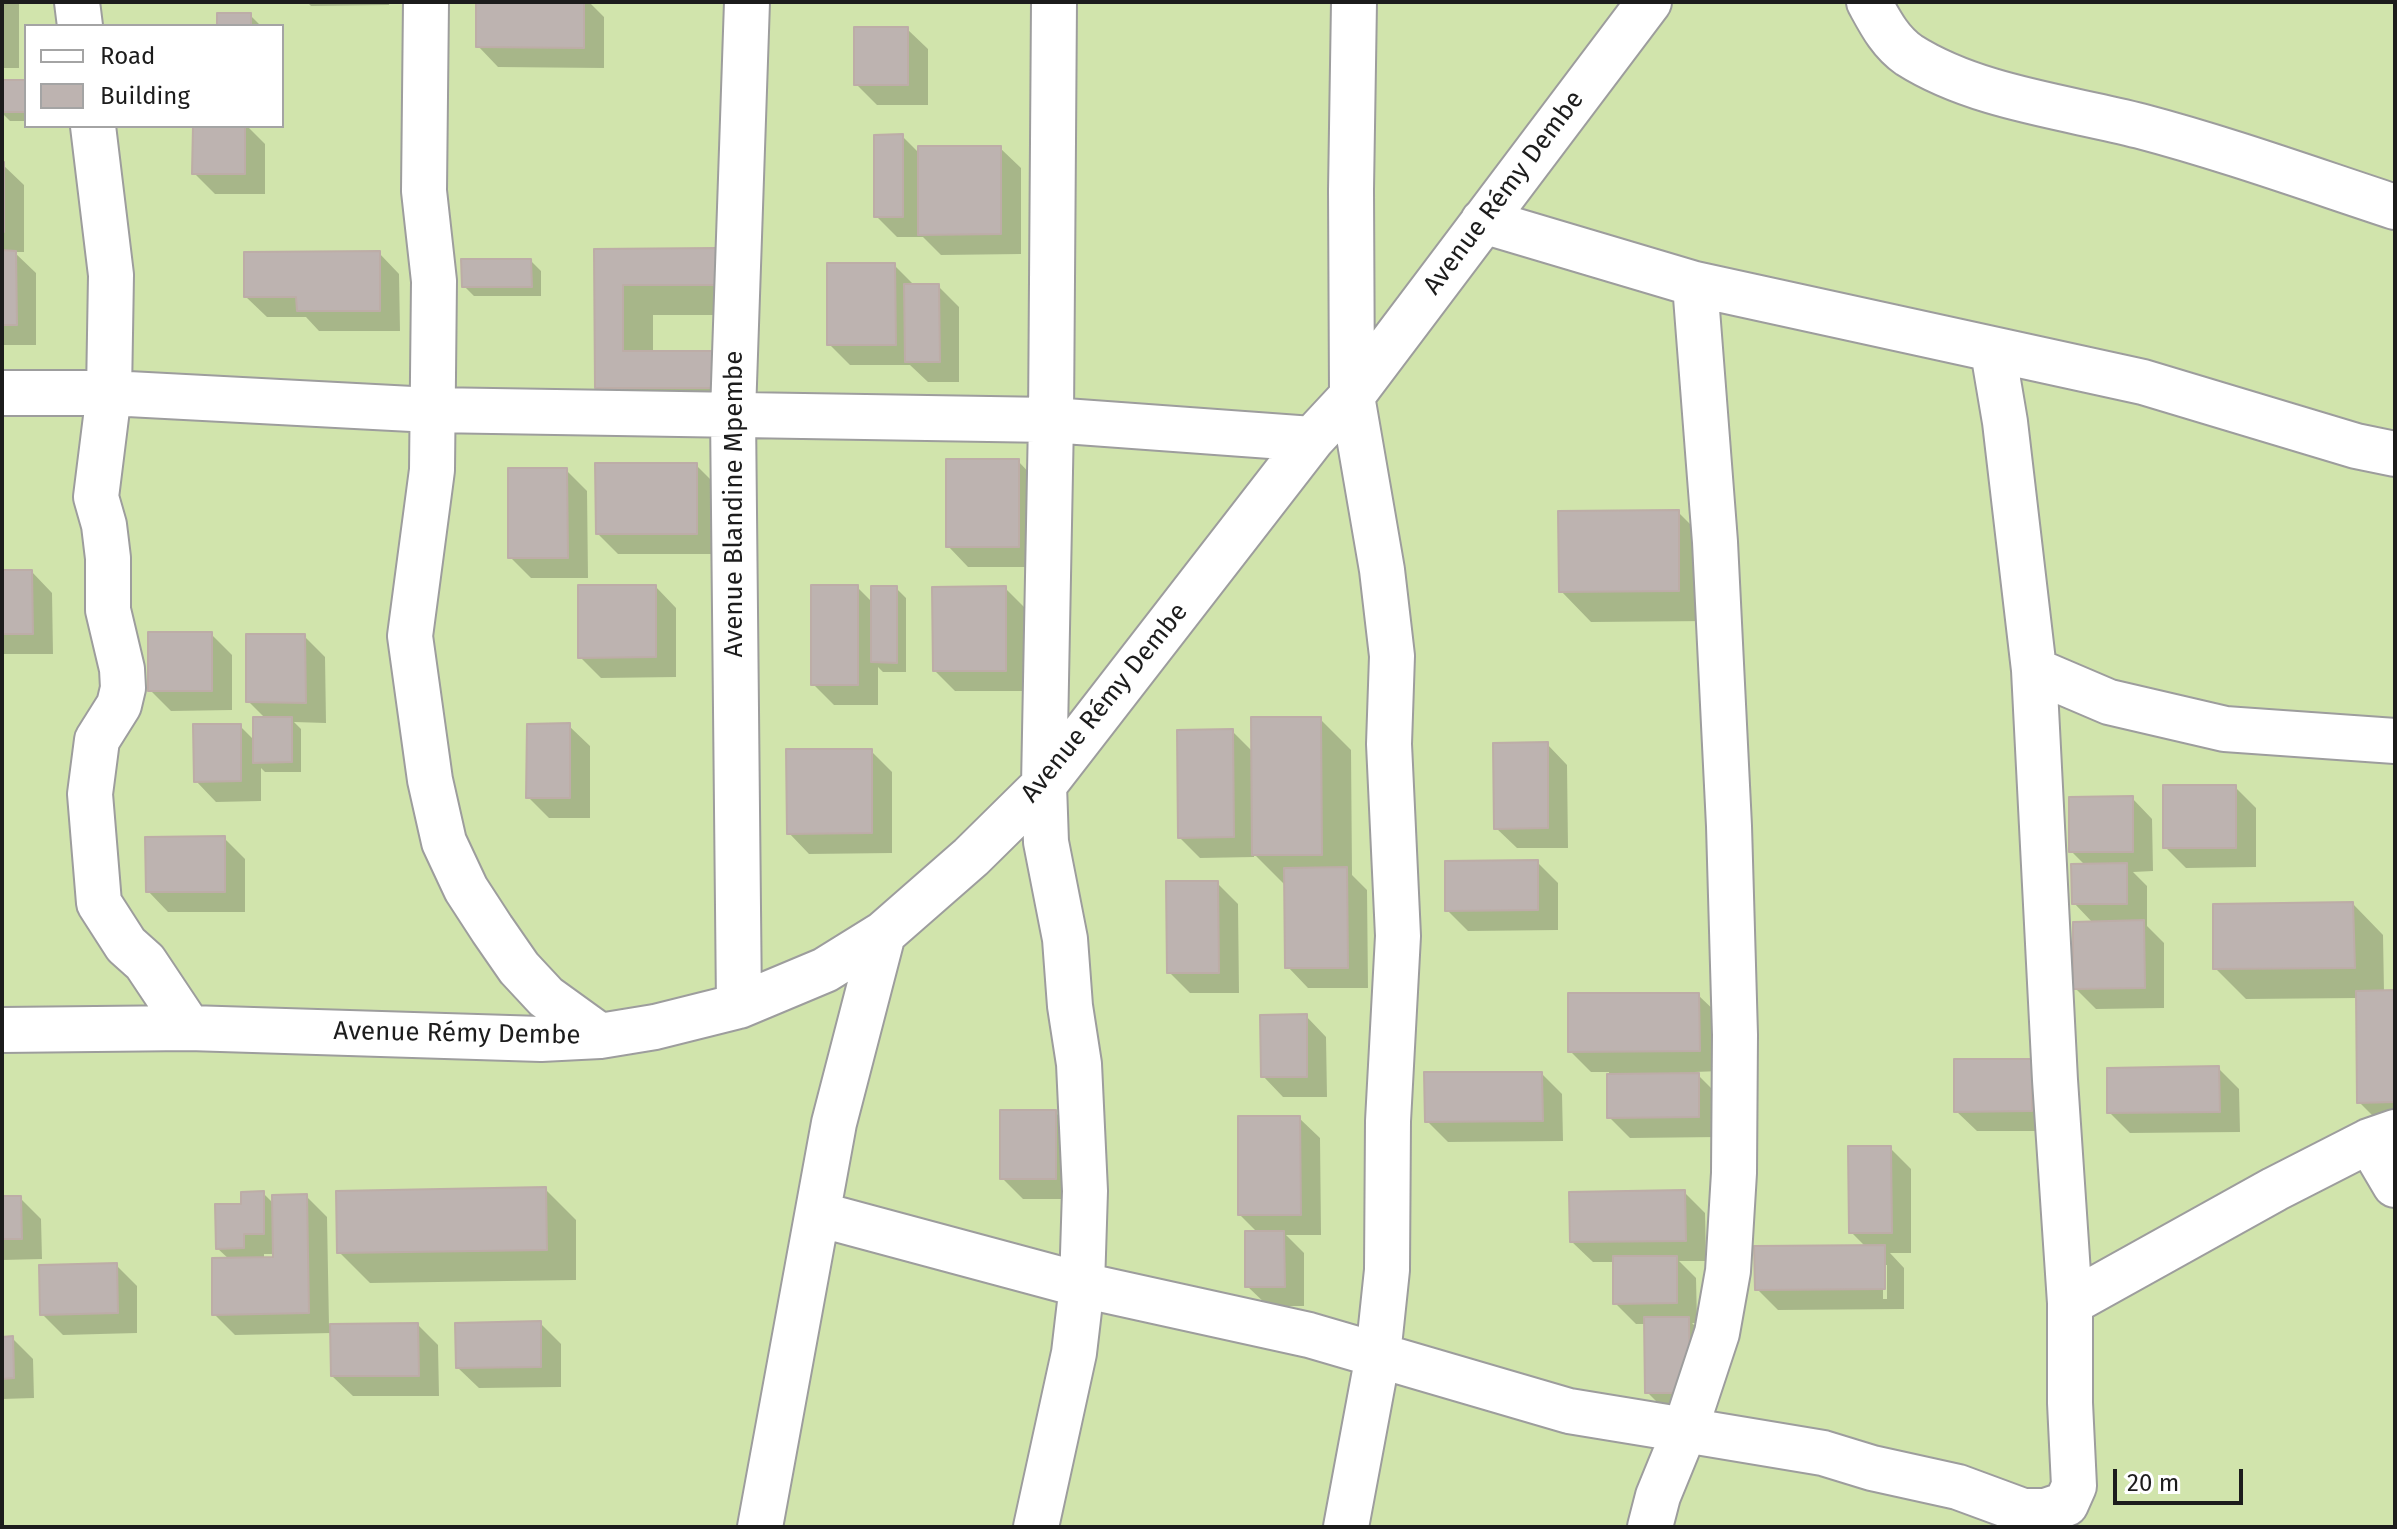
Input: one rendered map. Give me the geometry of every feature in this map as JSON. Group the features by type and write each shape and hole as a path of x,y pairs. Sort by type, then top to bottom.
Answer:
{"street":[{"path":"77,2 80,24"},
{"path":"426,2 424,191 434,281 432,470 410,636 430,780 444,842 466,889 519,968 546,997 600,1036"},
{"name":"Avenue Blandine Mpembe","path":"739,1006 733,413 747,2"},
{"path":"1036,1527 1074,1353 1082,1285 1085,1191 1083,1111 1065,939 1046,842 1044,785 1054,2"},
{"path":"1346,1527 1378,1355 1387,1270 1388,1121 1398,936 1389,744 1392,656 1382,570 1352,396 1354,2"},
{"name":"Avenue Rémy Dembe","path":"2,1030 189,1028 541,1039 600,1036 655,1027 739,1006 825,970 883,934 971,857 1044,785 1312,439 1352,396 1649,2"},
{"path":"1869,2 1886,33 1907,54 1948,75 2008,95 2140,126 2255,159 2395,207"},
{"path":"93,128 111,275 109,393 96,497 104,525 108,558 108,610 122,669 123,688 119,705 97,740 90,794 99,903 126,945 145,962 189,1028"},
{"path":"1483,221 1695,284 2143,382 2356,446 2395,454"},
{"path":"1650,1527 1658,1496 1685,1430 1717,1333 1728,1271 1734,1173 1735,1065 1729,826 1715,542 1695,284"},
{"path":"818,1214 1082,1285 1309,1335 1569,1411 1823,1453 1872,1468 1958,1487 2023,1511 2045,1511 2066,1504 2074,1486 2070,1303 2034,670 2005,422 1993,351"},
{"path":"2,393 109,393 431,410 1051,420 1312,439"},
{"path":"2034,670 2109,702 2225,729 2395,741"},
{"path":"760,1527 834,1123 883,934"},
{"path":"2070,1303 2207,1226 2382,1136 2395,1185"}],"green space":[{"path":"2,2 2395,2 2395,1527 2,1527"}],"building":[{"path":"476,2 584,2 584,48 476,47"},
{"path":"217,13 251,13 251,24 217,24"},
{"path":"854,27 908,27 908,85 854,85"},
{"path":"2,80 24,80 24,112 2,112"},
{"path":"193,128 245,128 245,174 192,174"},
{"path":"903,134 903,217 874,217 874,135"},
{"path":"918,146 1001,146 1001,234 918,235"},
{"path":"4,162 4,232 2,232"},
{"path":"717,248 717,285 623,285 623,351 717,351 717,388 595,388 594,249"},
{"path":"2,250 16,251 17,325 2,325"},
{"path":"380,251 380,311 297,311 296,297 244,297 244,252"},
{"path":"461,259 531,259 532,287 462,287"},
{"path":"827,263 895,263 896,345 827,345"},
{"path":"904,284 939,284 940,362 905,362"},
{"path":"946,459 1019,459 1019,547 946,547"},
{"path":"595,463 697,463 697,534 596,534"},
{"path":"508,468 567,468 568,558 508,558"},
{"path":"1679,510 1679,591 1559,592 1558,511"},
{"path":"2,570 32,570 33,634 2,634"},
{"path":"578,585 656,585 656,657 578,658"},
{"path":"811,585 858,585 858,685 811,685"},
{"path":"871,586 897,586 897,663 871,662"},
{"path":"1006,586 1006,671 933,671 932,587"},
{"path":"148,632 212,632 212,691 148,691"},
{"path":"246,634 305,634 306,703 246,702"},
{"path":"253,717 292,717 292,762 253,763"},
{"path":"1251,717 1321,717 1322,855 1252,855"},
{"path":"570,723 570,798 526,798 527,724"},
{"path":"193,724 241,724 241,781 194,782"},
{"path":"1233,729 1234,837 1178,838 1177,730"},
{"path":"1548,742 1548,828 1494,829 1493,743"},
{"path":"786,749 872,749 872,833 787,834"},
{"path":"2163,785 2236,785 2236,848 2163,848"},
{"path":"2133,796 2133,852 2069,852 2069,797"},
{"path":"225,836 225,892 146,892 145,837"},
{"path":"1538,860 1538,910 1445,911 1445,861"},
{"path":"2127,863 2127,904 2072,904 2071,864"},
{"path":"1347,867 1348,968 1285,968 1284,868"},
{"path":"1166,881 1218,881 1219,973 1167,973"},
{"path":"2353,902 2355,968 2213,969 2213,904"},
{"path":"2144,920 2145,988 2073,989 2073,922"},
{"path":"2395,990 2395,1102 2357,1103 2356,991"},
{"path":"1568,993 1699,993 1700,1051 1568,1052"},
{"path":"1307,1014 1307,1077 1261,1077 1260,1015"},
{"path":"1954,1059 2032,1059 2032,1111 1954,1112"},
{"path":"2219,1066 2220,1112 2107,1113 2107,1068"},
{"path":"1424,1072 1542,1072 1543,1121 1425,1122"},
{"path":"1699,1073 1699,1117 1607,1118 1607,1074"},
{"path":"1000,1110 1056,1110 1056,1179 1000,1179"},
{"path":"1238,1116 1300,1116 1301,1215 1238,1215"},
{"path":"1848,1146 1891,1146 1892,1233 1849,1233"},
{"path":"546,1187 547,1250 337,1253 336,1191"},
{"path":"1685,1190 1686,1241 1570,1242 1569,1192"},
{"path":"264,1191 264,1234 244,1234 244,1248 216,1249 215,1204 241,1204 241,1192"},
{"path":"307,1194 309,1313 212,1315 212,1258 273,1257 272,1195"},
{"path":"2,1196 21,1196 22,1239 2,1239"},
{"path":"1245,1231 1284,1231 1285,1287 1245,1287"},
{"path":"1885,1245 1885,1289 1755,1290 1754,1246"},
{"path":"1613,1256 1677,1256 1677,1303 1613,1304"},
{"path":"117,1263 118,1313 40,1315 39,1265"},
{"path":"1644,1317 1689,1317 1690,1393 1645,1393"},
{"path":"541,1321 541,1367 456,1368 455,1323"},
{"path":"418,1323 419,1376 331,1376 330,1324"},
{"path":"13,1336 14,1378 2,1379 2,1337"}]}
